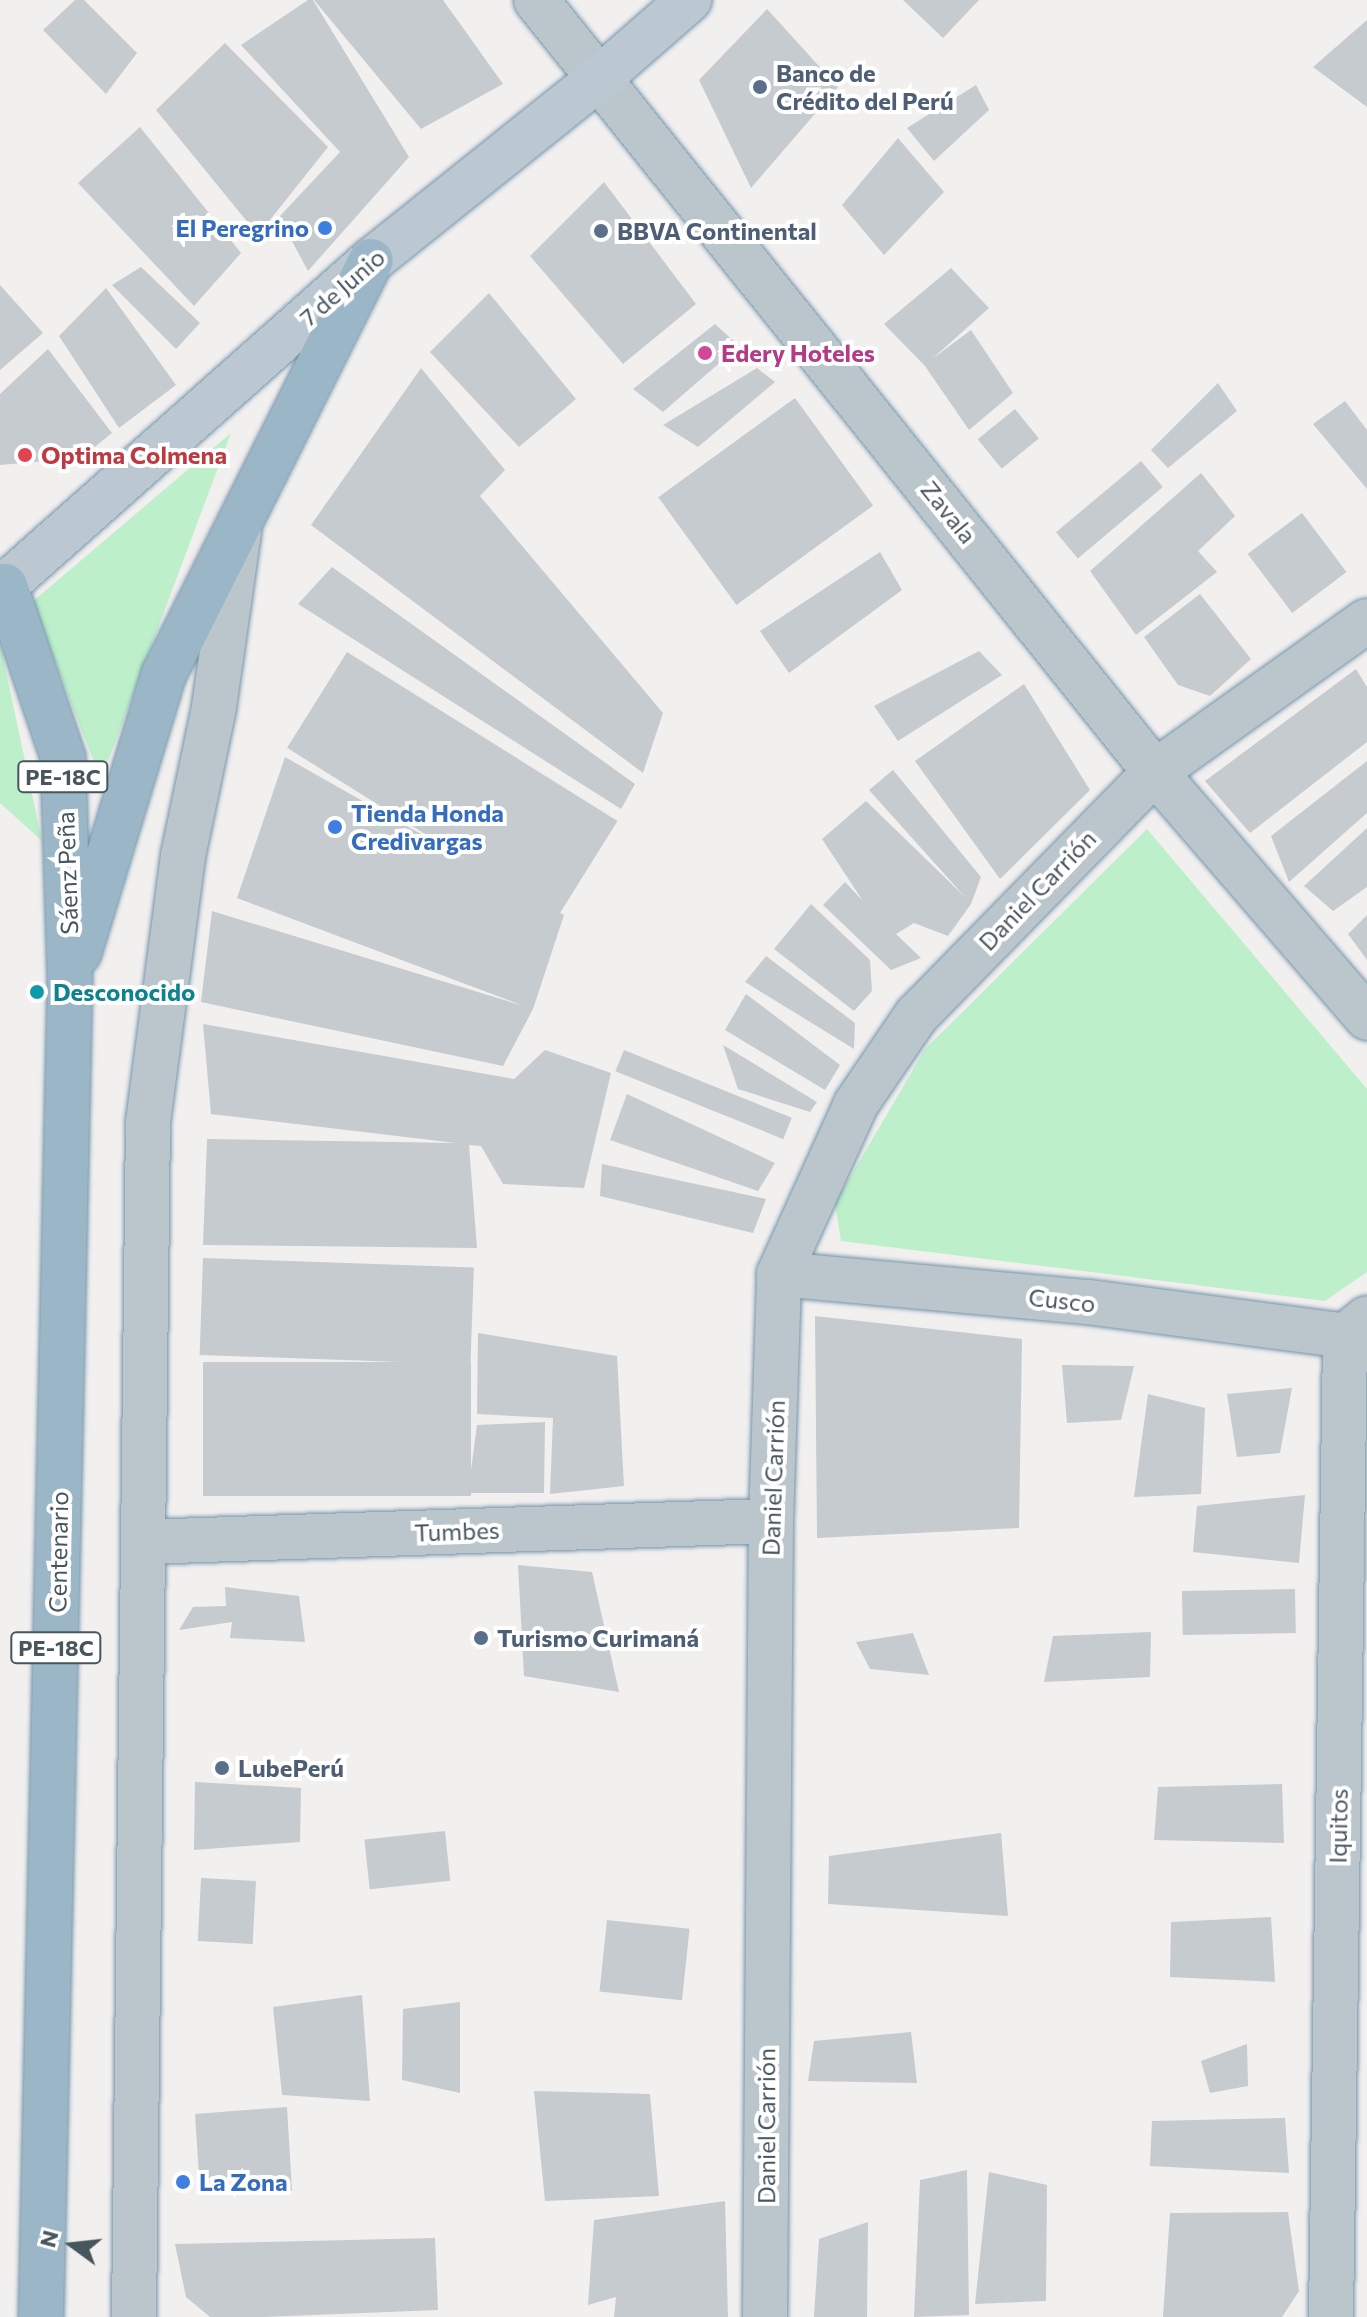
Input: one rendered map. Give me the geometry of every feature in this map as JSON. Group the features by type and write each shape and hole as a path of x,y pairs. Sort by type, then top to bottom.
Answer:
{"highway":[{"path":"70,978 164,674 242,513 371,261"},
{"name":"Sáenz Peña","path":"2,588 63,757 70,978"},
{"name":"Centenario","path":"41,2317 70,978"}],"main road":[{"name":"7 de Junio","path":"2,588 371,261 602,76 689,0"}],"street":[{"name":"Zavala","path":"536,0 602,76 1155,772 1367,1018"},
{"path":"134,2317 148,1122 183,856 214,707 242,513"},
{"name":"Daniel Carrión","path":"765,2317 771,1521 779,1274 856,1104 916,1016 1155,772 1367,621"},
{"name":"Cusco","path":"779,1274 1356,1327"},
{"name":"Iquitos","path":"1331,2317 1356,1327"},
{"name":"Tumbes","path":"143,1542 771,1521"}],"green space":[{"path":"231,433 101,780 32,602"},
{"path":"0,643 42,841 0,803"},
{"path":"1147,829 1367,1089 1367,1272 1325,1301 841,1241 835,1203 925,1049"}],"building":[{"path":"75,0 84,0 137,53 106,94 43,30"},
{"path":"308,0 313,0 409,157 308,271 279,217 340,152 241,45"},
{"path":"314,0 443,0 503,84 421,129"},
{"path":"903,0 979,0 943,38"},
{"path":"767,9 838,87 751,188 699,80"},
{"path":"1367,20 1367,107 1313,67"},
{"path":"225,43 328,147 258,235 156,110"},
{"path":"976,85 989,110 934,161 907,128"},
{"path":"140,127 241,253 194,306 78,183"},
{"path":"898,138 944,192 884,255 842,205"},
{"path":"604,182 696,304 623,364 530,256"},
{"path":"141,267 200,323 176,349 112,285"},
{"path":"951,268 989,308 932,359 971,330 1013,393 969,430 925,366 884,324"},
{"path":"0,285 43,333 0,370"},
{"path":"106,288 176,385 119,428 59,336"},
{"path":"489,293 576,399 519,447 430,352"},
{"path":"715,324 739,346 663,412 633,389"},
{"path":"48,349 112,433 81,458 0,465 0,394"},
{"path":"421,368 505,470 480,496 663,713 643,773 311,525"},
{"path":"757,368 775,382 698,447 663,425"},
{"path":"1218,383 1237,411 1168,468 1151,450"},
{"path":"795,398 873,506 736,605 658,497"},
{"path":"1345,401 1367,430 1367,489 1313,424"},
{"path":"1015,409 1039,439 1002,469 978,439"},
{"path":"1141,461 1163,487 1078,558 1056,532"},
{"path":"1201,473 1235,516 1198,551 1217,572 1136,635 1090,571"},
{"path":"1302,513 1347,572 1292,613 1248,554"},
{"path":"880,552 902,590 789,673 760,631"},
{"path":"332,567 635,784 621,809 298,604"},
{"path":"1200,594 1251,659 1210,696 1178,685 1144,637"},
{"path":"979,651 1002,675 898,741 874,706"},
{"path":"347,652 618,821 558,917 287,748"},
{"path":"1356,669 1367,687 1367,742 1250,833 1205,781"},
{"path":"1024,684 1090,790 1000,879 915,761"},
{"name":"Tienda Honda Credivargas","path":"285,757 564,915 533,1009 503,1066 201,1002 212,911 524,1006 237,898"},
{"path":"1367,761 1367,813 1289,882 1271,836"},
{"path":"893,770 981,877 971,904 948,936 914,923 896,934 921,958 891,970 823,905 845,882 863,901 822,839 866,801 965,897 869,790"},
{"path":"1367,828 1367,887 1333,911 1304,886"},
{"path":"811,904 870,960 872,991 854,1011 774,949"},
{"path":"1367,915 1367,960 1348,934"},
{"path":"766,956 855,1023 854,1049 745,982"},
{"path":"746,994 840,1065 825,1090 725,1030"},
{"path":"203,1024 514,1079 545,1050 611,1073 584,1188 503,1184 481,1146 469,1145 477,1248 203,1245 207,1139 456,1143 211,1114"},
{"path":"723,1045 817,1102 810,1112 738,1089"},
{"path":"624,1050 792,1118 783,1139 615,1071"},
{"path":"627,1094 775,1163 758,1191 610,1140"},
{"path":"602,1164 766,1199 753,1233 600,1196"},
{"path":"203,1258 474,1267 470,1364 200,1355"},
{"path":"815,1316 1022,1339 1019,1528 817,1538"},
{"path":"478,1333 617,1356 624,1486 550,1494 553,1418 477,1414"},
{"path":"203,1362 471,1362 471,1496 203,1496"},
{"path":"1062,1365 1134,1366 1121,1420 1067,1423"},
{"path":"1292,1388 1280,1453 1237,1457 1227,1394"},
{"path":"1148,1394 1205,1408 1201,1494 1134,1497"},
{"path":"545,1422 544,1493 468,1493 477,1425"},
{"path":"1305,1495 1299,1563 1193,1552 1197,1506"},
{"path":"518,1565 592,1572 619,1692 524,1676"},
{"path":"225,1587 299,1596 305,1642 230,1638 232,1622 179,1630 193,1607 226,1606"},
{"path":"1295,1589 1296,1633 1183,1635 1182,1591"},
{"path":"1151,1632 1150,1677 1044,1682 1053,1636"},
{"path":"913,1633 929,1675 870,1669 856,1642"},
{"path":"195,1782 301,1788 300,1842 194,1850"},
{"path":"1282,1784 1284,1843 1154,1840 1158,1787"},
{"path":"445,1831 450,1881 370,1889 364,1839"},
{"path":"1001,1833 1008,1916 828,1904 829,1856"},
{"path":"201,1878 256,1881 253,1944 198,1941"},
{"path":"1271,1917 1275,1982 1170,1977 1171,1922"},
{"path":"607,1920 690,1929 682,2000 599,1992"},
{"path":"362,1995 370,2101 282,2095 273,2007"},
{"path":"460,2002 460,2093 402,2080 403,2009"},
{"path":"911,2032 917,2083 808,2081 814,2041"},
{"path":"1247,2044 1248,2086 1210,2093 1201,2061"},
{"path":"534,2091 650,2094 659,2196 545,2201"},
{"path":"287,2107 292,2191 199,2176 195,2114"},
{"path":"1285,2118 1289,2173 1150,2166 1152,2121"},
{"path":"967,2170 969,2315 914,2317 920,2180"},
{"path":"989,2172 1047,2185 1046,2301 975,2304"},
{"path":"725,2201 728,2317 614,2317 616,2297 588,2305 594,2220"},
{"path":"1288,2212 1299,2291 1282,2317 1163,2317 1170,2213"},
{"path":"868,2222 867,2317 814,2317 819,2239"},
{"path":"435,2238 438,2310 263,2317 210,2317 186,2297 175,2244"}],"place":[{"name":"Banco de Crédito del Perú","path":"760,87"},
{"name":"El Peregrino","path":"325,228"},
{"name":"BBVA Continental","path":"601,231"},
{"name":"Edery Hoteles","path":"705,353"},
{"name":"Optima Colmena","path":"25,455"},
{"name":"Tienda Honda Credivargas","path":"335,827"},
{"name":"Desconocido","path":"37,992"},
{"name":"Turismo Curimaná","path":"481,1638"},
{"name":"LubePerú","path":"222,1768"},
{"name":"La Zona","path":"183,2182"}]}
